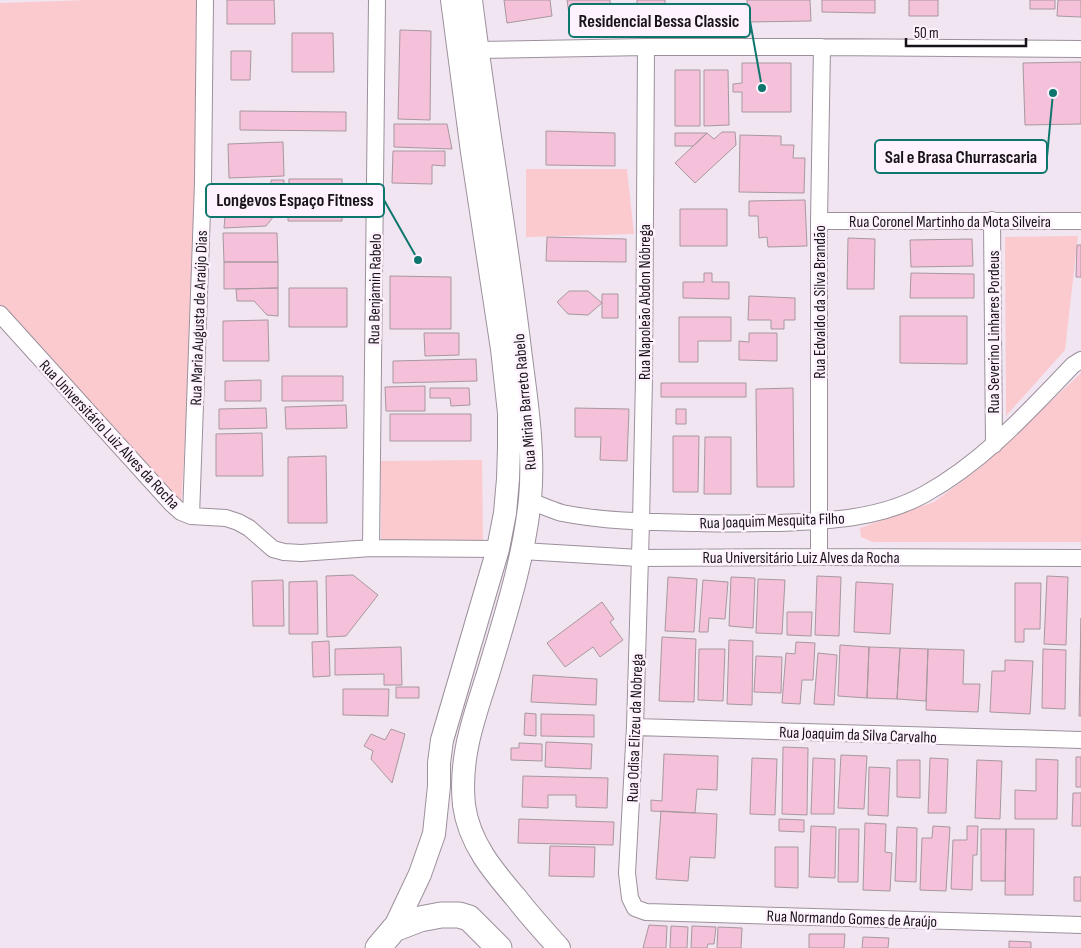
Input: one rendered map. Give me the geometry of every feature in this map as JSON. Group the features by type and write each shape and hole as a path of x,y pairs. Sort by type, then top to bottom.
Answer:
{"main road":[{"name":"Rua Mirian Barreto Rabelo","path":"378,948 394,929 420,874 434,834 442,740 498,549 508,487 509,413 502,349 472,152 452,0"},
{"name":"Rua Mirian Barreto Rabelo","path":"471,0 511,273 532,469 530,501 522,551 506,615 467,743 463,786 464,808 473,838 486,863 559,948"},
{"path":"394,929 420,919 441,915 459,915 469,918 477,924 498,948"}],"street":[{"name":"Rua Maria Augusta de Araújo Dias","path":"191,516 204,183 206,0"},
{"name":"Rua Benjamin Rabelo","path":"371,548 377,0"},
{"path":"477,50 646,47 1081,49"},
{"name":"Rua Napoleão Abdon Nóbrega","path":"639,558 644,378 646,47"},
{"name":"Rua Edvaldo da Silva Brandão","path":"819,556 822,47"},
{"name":"Rua Coronel Martinho da Mota Silveira","path":"820,220 1081,221"},
{"name":"Rua Severino Linhares Pordeus","path":"992,220 994,444"},
{"name":"Rua Universitário Luiz Alves da Rocha","path":"0,314 181,512 191,516 226,518 238,522 250,528 273,549 284,552 301,553 371,548 498,549"},
{"name":"Rua Joaquim Mesquita Filho","path":"530,501 568,514 641,522 730,524 818,522 855,518 881,512 904,504 924,494 967,467 994,444 1073,365 1081,360"},
{"name":"Rua Universitário Luiz Alves da Rocha","path":"522,551 639,558 819,556 1081,558"},
{"name":"Rua Odisa Elizeu da Nobrega","path":"630,898 627,874 635,727 639,558"},
{"name":"Rua Joaquim da Silva Carvalho","path":"635,727 1081,740"},
{"name":"Rua Normando Gomes de Araújo","path":"630,898 635,908 646,912 1081,925"}],"shaded area":[{"path":"88,0 210,0 181,509 0,307 0,3"},
{"path":"526,169 627,169 634,234 526,237"},
{"path":"1078,236 1065,350 1006,416 1005,237"},
{"path":"1081,373 1081,542 873,542 861,537 860,528 934,502 981,467"},
{"path":"482,460 483,540 381,540 381,461"}],"building":[{"path":"227,0 274,0 275,24 227,24"},
{"path":"504,0 550,0 552,16 507,23"},
{"path":"567,0 610,0 611,17 570,21"},
{"path":"637,0 665,0 665,20 637,20"},
{"path":"747,0 810,0 811,21 748,22"},
{"path":"822,0 875,0 875,13 822,12"},
{"path":"909,0 938,0 938,16 909,16"},
{"path":"1030,0 1055,0 1055,9 1030,9"},
{"path":"1058,0 1081,0 1081,17 1057,16"},
{"path":"400,30 431,31 430,120 398,119"},
{"path":"292,33 333,33 334,72 292,72"},
{"path":"231,51 251,51 250,80 231,80"},
{"path":"1081,62 1081,124 1025,125 1023,63"},
{"path":"742,63 791,63 791,112 742,112 742,92 733,92 733,84 742,83"},
{"path":"675,70 700,70 700,126 675,126"},
{"path":"704,70 728,70 729,125 704,126"},
{"path":"240,111 346,112 346,131 240,130"},
{"path":"394,124 447,124 452,149 394,147"},
{"path":"546,131 615,133 615,166 546,165"},
{"path":"722,132 735,132 736,145 695,183 675,163 707,133 714,139"},
{"path":"675,133 707,133 693,146 675,146"},
{"path":"740,135 781,136 781,145 794,145 793,158 805,158 804,193 739,192"},
{"path":"283,142 284,176 229,178 228,144"},
{"path":"393,151 445,151 445,166 432,165 432,184 392,183"},
{"path":"289,179 342,179 342,221 288,221"},
{"path":"271,180 284,180 284,199 271,199"},
{"path":"805,200 807,246 768,247 767,237 759,238 758,216 749,216 749,201"},
{"path":"279,203 278,211 266,226 224,228 226,204"},
{"path":"680,209 727,209 727,246 680,246"},
{"path":"223,233 277,233 278,262 224,262"},
{"path":"547,237 626,239 626,262 546,261"},
{"path":"848,238 875,239 874,289 847,289"},
{"path":"972,239 973,266 911,267 910,240"},
{"path":"1077,245 1081,245 1081,277 1076,277"},
{"path":"224,262 278,262 278,288 224,289"},
{"path":"704,273 712,273 712,282 729,282 729,299 683,298 683,282 704,282"},
{"path":"911,273 974,274 974,298 910,298"},
{"path":"390,276 451,277 451,329 390,329"},
{"path":"278,288 278,316 267,315 254,301 237,301 236,289"},
{"path":"289,288 347,288 347,327 289,327"},
{"path":"569,291 588,291 602,303 588,315 568,314 557,302"},
{"path":"602,294 618,294 618,318 602,318"},
{"path":"749,296 795,298 795,320 784,320 784,329 771,329 771,320 748,320"},
{"path":"900,316 967,316 967,364 900,363"},
{"path":"679,317 731,317 731,341 698,341 698,362 679,362"},
{"path":"268,320 269,361 223,361 223,321"},
{"path":"424,333 459,333 459,355 425,356"},
{"path":"749,333 777,333 777,361 739,360 739,341 749,342"},
{"path":"476,359 477,381 393,383 393,361"},
{"path":"282,376 343,376 343,401 282,401"},
{"path":"261,380 261,401 225,401 225,381"},
{"path":"661,383 746,383 746,397 661,397"},
{"path":"425,386 425,411 386,411 385,387"},
{"path":"430,388 469,388 470,405 451,406 450,398 430,398"},
{"path":"793,388 794,487 757,487 756,389"},
{"path":"346,405 347,428 286,429 285,407"},
{"path":"266,408 267,428 219,429 219,409"},
{"path":"575,408 629,409 627,461 600,460 601,437 575,437"},
{"path":"676,409 686,409 686,424 676,424"},
{"path":"390,414 471,414 471,441 390,441"},
{"path":"262,433 263,476 216,476 216,434"},
{"path":"673,436 699,436 698,492 673,492"},
{"path":"705,437 731,437 731,494 704,494"},
{"path":"326,456 327,523 288,523 288,457"},
{"path":"353,575 378,595 346,636 327,637 326,576"},
{"path":"817,576 841,577 839,636 815,635"},
{"path":"1047,576 1068,577 1066,645 1044,644"},
{"path":"668,577 697,579 694,632 665,631"},
{"path":"731,577 755,578 753,628 729,626"},
{"path":"758,579 785,580 782,634 756,633"},
{"path":"283,580 284,626 253,626 252,581"},
{"path":"703,580 728,582 725,619 709,618 708,632 699,632"},
{"path":"317,581 318,634 289,634 289,582"},
{"path":"856,582 893,584 890,634 854,632"},
{"path":"1015,583 1041,583 1040,629 1024,629 1024,642 1015,642"},
{"path":"602,602 614,619 610,622 623,640 600,657 593,647 565,667 547,643"},
{"path":"787,612 812,612 811,636 787,635"},
{"path":"1081,618 1081,716 1079,716"},
{"path":"662,637 696,639 694,702 659,701"},
{"path":"729,640 753,641 752,705 727,704"},
{"path":"329,641 330,676 313,677 312,642"},
{"path":"796,642 815,643 813,680 802,680 800,704 782,703 786,653 795,654"},
{"path":"840,645 869,647 867,698 838,696"},
{"path":"401,647 402,685 384,685 384,674 335,675 335,649"},
{"path":"869,647 900,648 897,699 867,698"},
{"path":"900,648 928,649 926,701 897,699"},
{"path":"699,649 725,649 723,701 698,700"},
{"path":"928,649 964,650 963,684 980,684 978,712 926,710"},
{"path":"1043,649 1066,650 1065,709 1042,708"},
{"path":"818,653 837,655 834,705 814,704"},
{"path":"756,656 782,657 781,693 754,692"},
{"path":"1005,660 1033,661 1030,714 990,712 992,671 1005,671"},
{"path":"533,675 597,679 596,705 531,702"},
{"path":"396,687 419,687 419,698 396,698"},
{"path":"343,689 389,689 388,716 343,715"},
{"path":"525,713 536,714 536,736 524,735"},
{"path":"541,714 594,715 594,737 541,736"},
{"path":"391,729 405,734 392,783 371,759 373,751 364,746 371,734 385,740"},
{"path":"546,742 592,744 591,769 545,767"},
{"path":"519,743 542,744 542,761 511,760 511,748 519,748"},
{"path":"783,747 808,748 807,815 782,814"},
{"path":"664,754 718,756 717,790 697,789 695,813 651,811 651,800 662,801"},
{"path":"841,755 867,756 864,809 838,808"},
{"path":"1076,757 1081,757 1081,787 1076,787"},
{"path":"752,758 777,759 775,815 750,814"},
{"path":"813,758 835,759 834,814 811,814"},
{"path":"930,758 948,759 946,813 928,813"},
{"path":"1036,759 1058,760 1057,819 1015,819 1015,790 1036,791"},
{"path":"897,760 920,760 920,798 897,797"},
{"path":"977,760 1002,761 1000,819 975,818"},
{"path":"869,767 890,768 888,816 868,815"},
{"path":"523,776 608,778 607,808 576,807 576,795 548,795 548,808 522,807"},
{"path":"1073,793 1081,793 1081,826 1072,826"},
{"path":"661,811 717,814 715,858 690,857 688,881 656,879"},
{"path":"519,819 614,822 613,845 518,843"},
{"path":"779,819 804,820 804,832 779,831"},
{"path":"865,823 886,824 885,852 892,853 890,891 863,890"},
{"path":"811,826 836,827 835,878 809,877"},
{"path":"933,826 950,827 946,891 920,890 922,838 932,838"},
{"path":"967,826 978,826 977,855 973,855 972,890 951,889 953,840 967,840"},
{"path":"897,827 917,828 916,882 895,881"},
{"path":"839,829 859,829 858,882 838,882"},
{"path":"981,829 1006,829 1005,881 981,881"},
{"path":"1006,829 1034,829 1033,895 1005,895"},
{"path":"550,846 595,847 594,877 549,876"},
{"path":"775,847 798,847 798,888 775,887"},
{"path":"1074,877 1081,877 1081,901 1074,901"},
{"path":"649,925 667,926 666,948 643,948"},
{"path":"671,926 688,927 687,948 670,948"},
{"path":"692,926 716,927 714,944 708,944 707,948 691,948"},
{"path":"718,927 742,928 741,948 717,948"},
{"path":"809,934 845,934 844,948 809,948"},
{"path":"863,937 889,938 888,948 862,948"},
{"path":"1009,941 1031,942 1031,948 1009,948"}],"place":[{"name":"Residencial Bessa Classic","path":"762,88"},
{"name":"Sal e Brasa Churrascaria","path":"1053,93"},
{"name":"Longevos Espaço Fitness","path":"418,260"}]}
